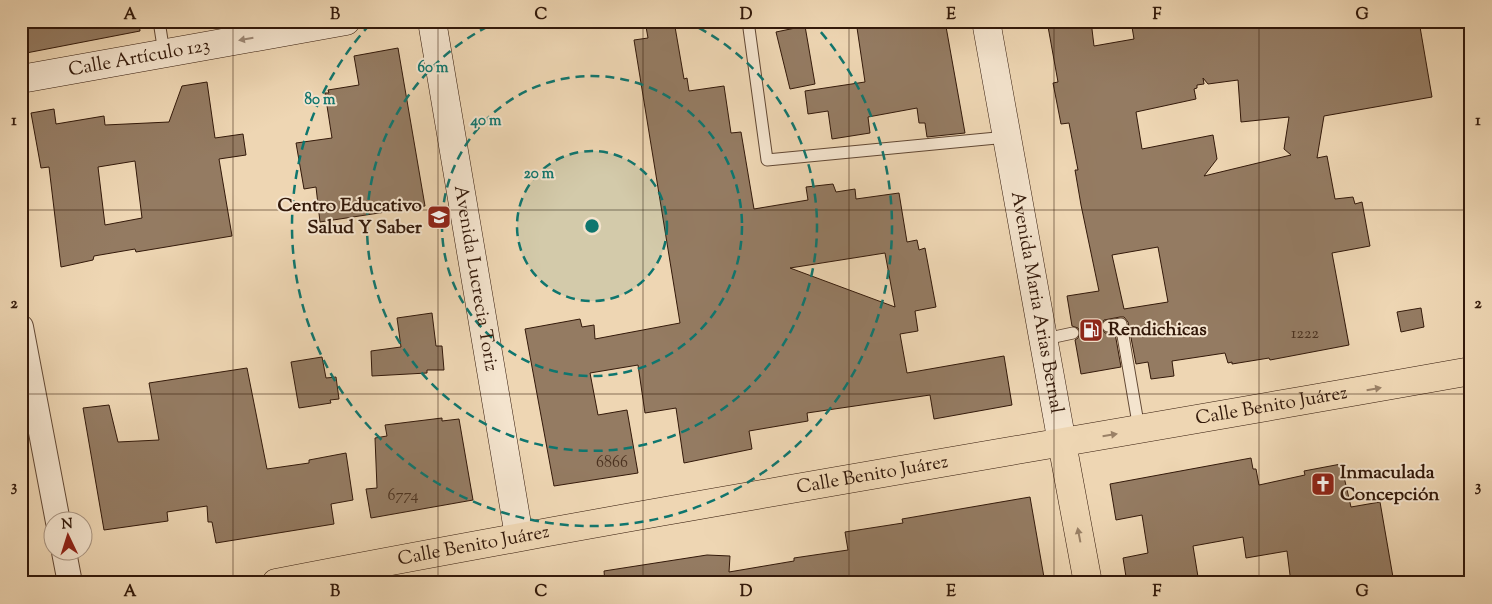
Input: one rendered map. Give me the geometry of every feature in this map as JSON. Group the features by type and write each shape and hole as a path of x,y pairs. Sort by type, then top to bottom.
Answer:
{"main road":[{"name":"Calle Benito Juárez","path":"276,583 519,536 1139,431 1471,371"},
{"name":"Avenida Maria Arias Bernal","path":"1062,443 1088,583"}],"street":[{"name":"Calle Artículo 123","path":"21,79 346,21"},
{"name":"Avenida Lucrecia Toriz","path":"432,21 519,536"},
{"name":"Avenida Maria Arias Bernal","path":"986,21 1045,339 1062,443"},
{"path":"21,327 56,512"},
{"path":"66,562 70,583"}],"lane":[{"path":"159,21 164,53"},
{"path":"748,21 767,160 1008,137"},
{"path":"1108,326 1121,324 1139,431"},
{"path":"1045,339 1073,333"}],"building":[{"path":"21,21 139,21 140,31 21,54"},
{"path":"645,21 674,21 684,79 687,78 689,91 724,86 731,133 741,132 754,209 808,200 806,187 833,184 836,192 855,189 856,199 899,193 907,242 917,240 919,250 925,248 936,307 915,311 918,331 900,334 907,373 1004,356 1012,405 934,419 930,395 807,413 808,421 749,431 752,449 684,463 676,408 645,413 638,365 590,373 598,415 627,410 638,473 554,486 525,329 580,319 582,327 594,325 595,339 680,323 634,40 648,38","holes":["885,253 895,307 790,268"]},
{"path":"856,21 945,21 965,133 927,137 925,123 919,123 917,108 868,117 870,133 832,139 828,111 808,114 805,91 865,82"},
{"path":"1047,21 1091,21 1094,46 1134,39 1131,21 1339,21 1338,27 1374,21 1419,21 1432,97 1324,116 1317,158 1327,156 1335,199 1353,197 1355,204 1362,202 1370,246 1332,253 1349,345 1270,360 1269,358 1232,364 1232,362 1228,363 1225,353 1172,361 1174,376 1151,379 1148,362 1136,364 1128,322 1124,317 1120,317 1104,320 1101,327 1105,333 1115,333 1121,367 1081,374 1075,340 1080,332 1078,328 1072,326 1067,296 1099,291 1081,205 1075,170 1078,170 1069,123 1061,124 1053,83 1058,82","holes":["1203,78 1208,84 1238,80 1241,122 1289,117 1284,149 1291,155 1204,176 1217,159 1213,135 1142,149 1136,112 1196,99 1194,89 1197,88 1197,85 1204,84","1158,247 1168,302 1124,309 1112,255"]},
{"path":"805,26 815,84 790,89 776,32"},
{"path":"398,48 425,206 320,222 316,187 304,189 296,143 332,138 325,93 329,93 328,90 359,85 354,56"},
{"path":"207,82 215,138 243,134 246,155 219,159 232,236 136,252 135,249 94,256 93,260 61,267 49,167 41,168 31,113 54,109 56,124 104,116 105,125 169,122 182,86","holes":["135,161 142,218 105,225 98,167"]},
{"path":"1421,308 1424,327 1401,332 1397,312"},
{"path":"432,313 436,346 442,346 444,370 427,370 427,373 372,376 371,351 401,347 397,318"},
{"path":"322,357 326,378 336,377 339,399 330,400 331,403 299,408 291,362"},
{"path":"247,368 267,469 309,463 309,460 346,453 353,500 331,504 334,524 216,543 212,522 208,522 207,506 167,512 168,521 104,530 83,408 109,405 118,442 159,440 149,383"},
{"path":"442,418 442,421 459,419 473,500 371,518 366,489 377,488 375,438 387,436 385,425"},
{"path":"1251,458 1253,469 1256,469 1259,485 1305,475 1304,471 1341,464 1351,507 1380,502 1394,583 1291,583 1287,551 1246,558 1243,537 1193,546 1199,583 1127,583 1123,558 1148,553 1142,515 1116,520 1110,484"},
{"path":"1030,497 1045,583 729,583 729,581 728,583 605,583 604,571 707,555 730,556 729,572 794,561 794,558 848,550 845,532 903,523 902,519"}],"place":[{"name":"Centro Educativo Salud Y Saber","path":"439,217"},
{"name":"Rendichicas","path":"1091,330"},
{"name":"Inmaculada Concepción","path":"1323,484"}]}
